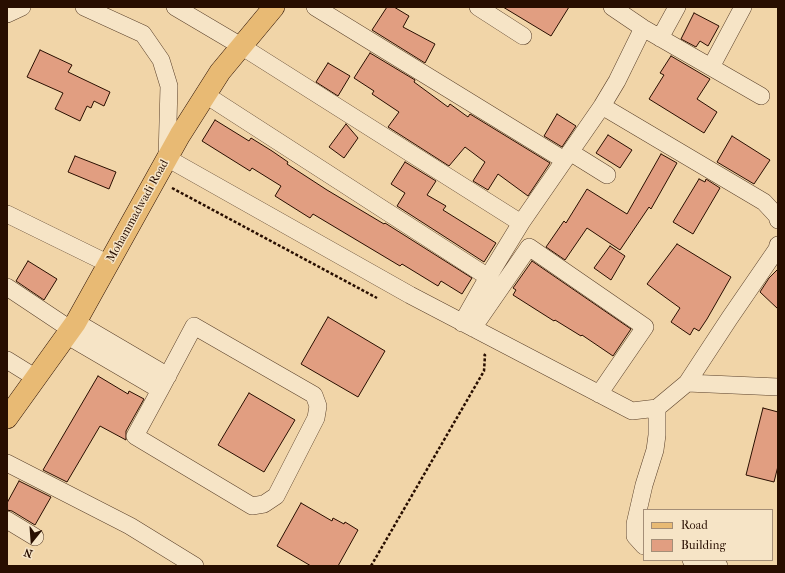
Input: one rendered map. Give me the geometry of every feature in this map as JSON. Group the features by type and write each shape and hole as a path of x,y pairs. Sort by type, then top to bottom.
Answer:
{"main road":[{"name":"Mohammadwadi Road","path":"7,418 71,329 109,264 180,135 220,72 274,7"}],"street":[{"path":"7,14 22,7"},
{"path":"84,7 143,34 161,60 169,86 167,158 403,291 632,411 658,408 687,384 777,249 778,245"},
{"path":"175,7 241,46 521,223"},
{"path":"315,7 567,156 607,175"},
{"path":"478,7 523,36"},
{"path":"612,7 643,28 761,96"},
{"path":"660,38 677,7"},
{"path":"711,67 743,7"},
{"path":"468,326 488,277 521,223 602,106 617,81 643,28"},
{"path":"206,95 488,277"},
{"path":"602,106 764,202 777,216 778,220"},
{"path":"7,214 109,264"},
{"path":"468,326 529,248 645,327 599,394"},
{"path":"7,287 71,329 164,383"},
{"path":"194,326 314,395 318,406 316,418 276,496 264,504 252,506 135,436 164,383 194,326"},
{"path":"7,360 36,378"},
{"path":"687,384 778,387"},
{"path":"643,545 635,536 635,524 644,485 655,450 658,408"},
{"path":"7,463 130,526 195,566"},
{"path":"7,520 34,537"},
{"path":"696,561 719,566"}],"path":[{"path":"155,180 380,299"},
{"path":"371,566 484,371 485,355 478,351"}],"building":[{"path":"387,7 394,7 409,16 403,27 435,44 425,63 372,30"},
{"path":"503,7 569,7 551,36"},
{"path":"694,13 719,26 708,46 700,41 696,47 681,39"},
{"path":"40,50 72,65 68,72 110,92 104,106 94,101 91,108 87,106 80,121 55,109 63,93 27,77"},
{"path":"370,53 415,80 414,82 448,107 450,104 468,117 470,114 550,163 528,196 498,174 488,190 473,181 485,162 465,147 449,166 388,127 399,112 372,94 374,91 354,78"},
{"path":"671,56 710,79 697,99 717,112 704,133 649,99 664,75 660,73"},
{"path":"328,63 350,76 338,96 316,82"},
{"path":"557,114 576,126 562,147 544,136"},
{"path":"215,120 249,141 251,138 327,190 384,224 385,223 472,278 462,294 441,281 438,286 402,264 400,266 313,214 310,218 275,196 281,186 252,168 250,171 202,141"},
{"path":"346,124 358,138 344,158 329,147"},
{"path":"608,135 632,150 620,168 596,153"},
{"path":"732,136 770,160 754,184 717,162"},
{"path":"661,154 677,163 651,209 649,207 620,250 587,228 565,260 546,247 564,221 566,223 587,189 627,214"},
{"path":"75,156 116,172 109,189 68,172"},
{"path":"405,162 436,181 427,195 446,206 443,210 496,243 484,262 397,206 405,193 391,184"},
{"path":"699,179 705,182 706,179 720,188 693,234 673,222"},
{"path":"677,244 731,277 699,331 694,328 690,335 671,322 680,308 647,284"},
{"path":"610,246 625,256 611,280 594,268"},
{"path":"28,261 57,279 44,300 16,281"},
{"path":"532,261 631,329 613,356 582,335 581,336 555,320 554,321 513,295 516,290 513,288"},
{"path":"778,269 778,309 760,292 769,278"},
{"path":"328,317 385,351 358,397 301,364"},
{"path":"98,376 128,394 129,391 144,399 126,431 126,440 100,426 67,482 43,470"},
{"path":"249,393 295,420 264,472 218,445"},
{"path":"763,408 778,412 778,466 774,482 746,475"},
{"path":"19,481 51,497 35,525 12,511 7,510 7,503"},
{"path":"301,503 332,521 333,518 344,524 345,522 358,530 338,566 311,566 277,546"}]}
